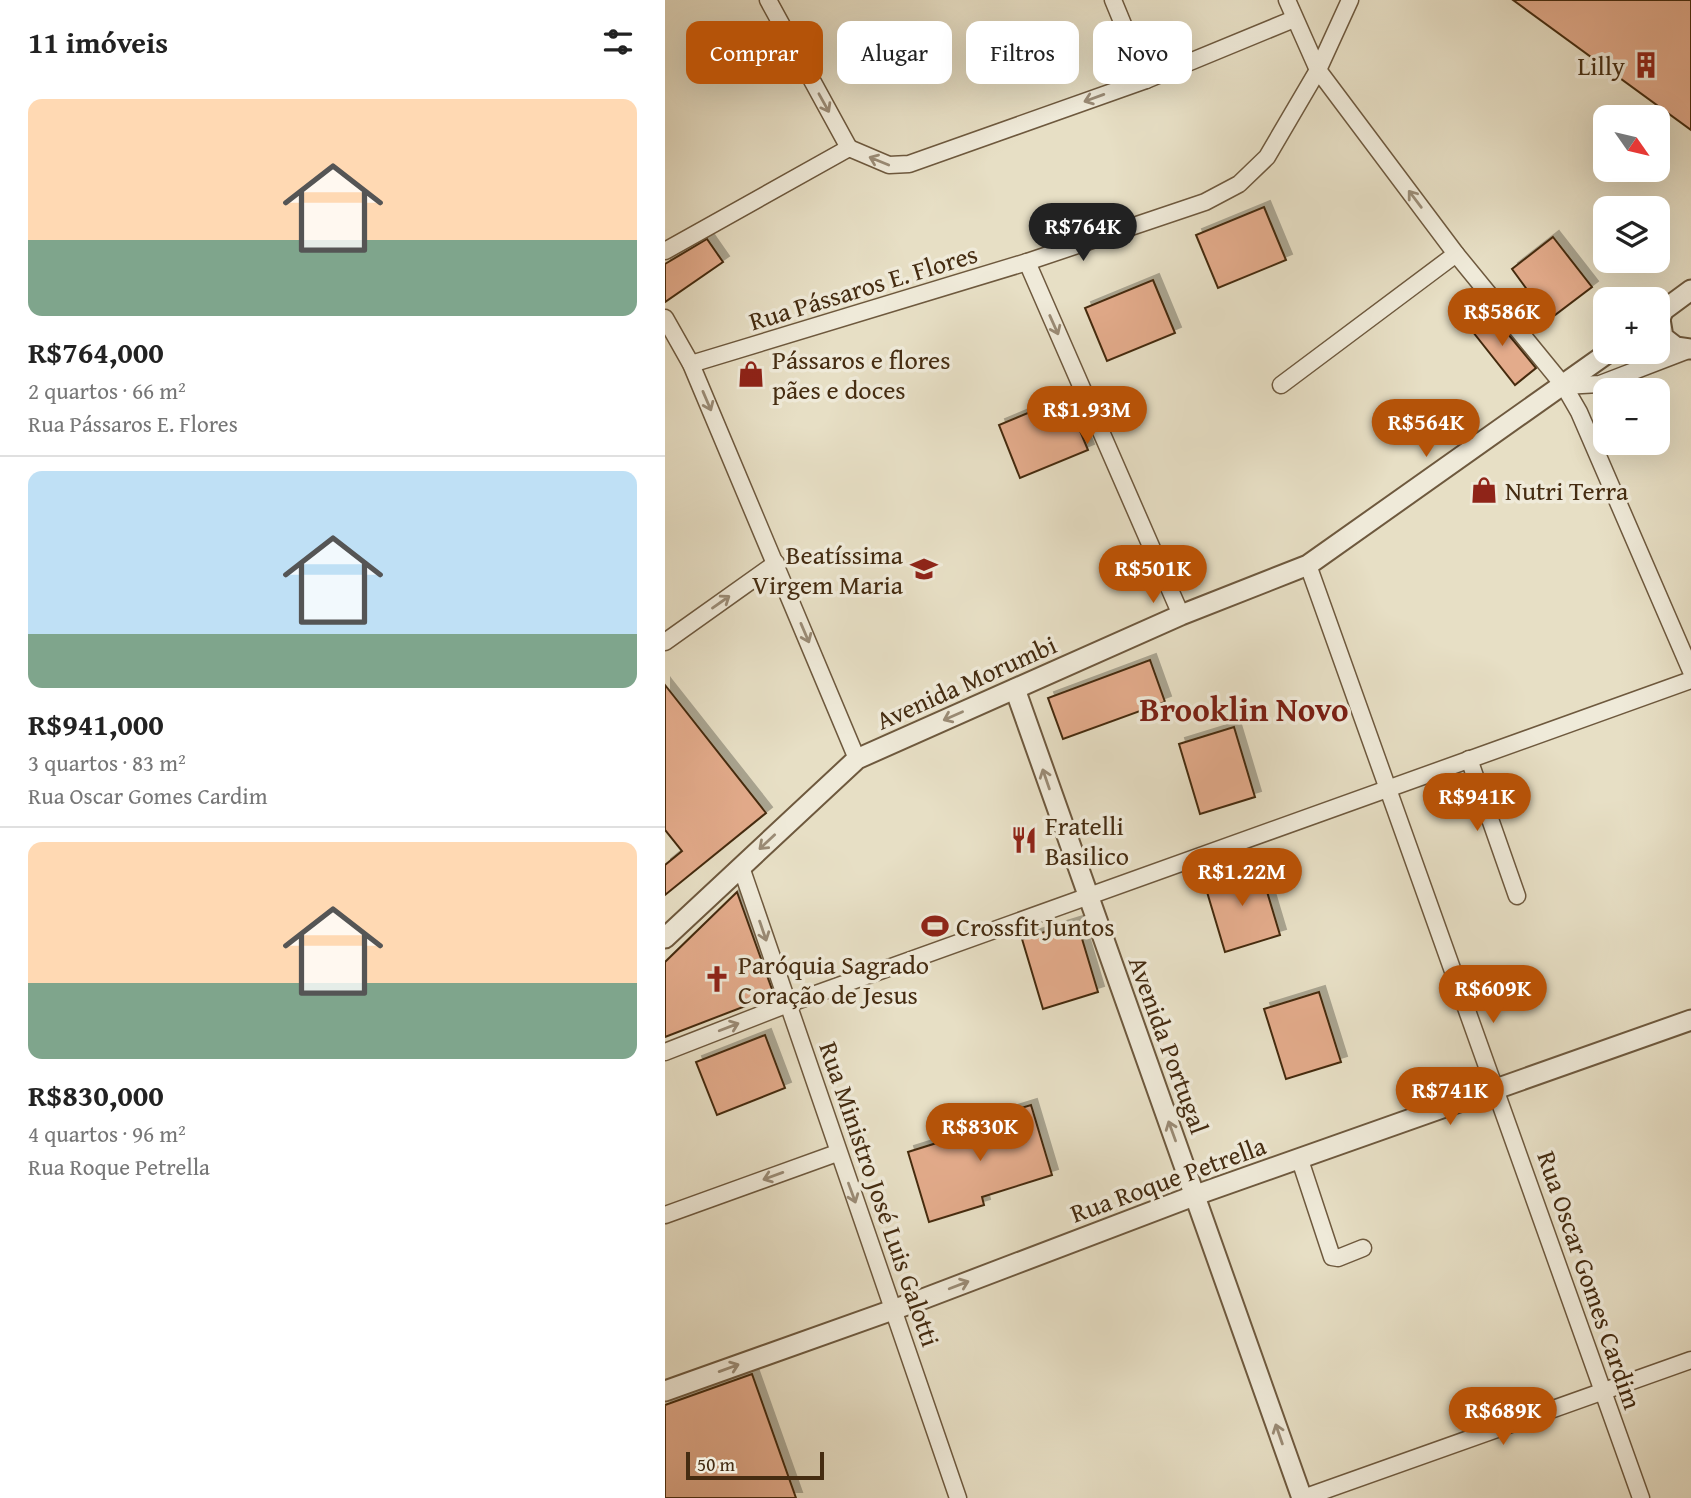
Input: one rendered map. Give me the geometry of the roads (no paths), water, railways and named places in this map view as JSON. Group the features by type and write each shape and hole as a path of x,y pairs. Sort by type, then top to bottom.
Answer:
{"street":[{"path":"768,0 849,148 889,165 909,164 1135,84"},
{"path":"1113,0 1122,21"},
{"path":"1287,0 1318,70 1456,254 1563,386 1579,412 1691,671"},
{"name":"Rua Pássaros E. Flores","path":"691,364 1027,262 1205,202 1239,184 1267,157 1318,70 1350,0"},
{"path":"1192,61 1294,19"},
{"path":"665,251 849,148"},
{"path":"1281,385 1456,254"},
{"path":"1027,262 1181,615"},
{"path":"1670,306 1691,290"},
{"path":"665,318 691,364 857,758"},
{"path":"1670,342 1676,347 1691,349"},
{"path":"665,354 679,344"},
{"path":"1563,386 1600,384 1691,349"},
{"name":"Avenida Morumbi","path":"665,938 857,758 1181,615 1308,565 1593,364"},
{"path":"665,642 776,563"},
{"name":"Rua Oscar Gomes Cardim","path":"1308,565 1641,1498"},
{"path":"665,1052 788,1004 1691,680"},
{"name":"Avenida Portugal","path":"1015,689 1086,896 1196,1195 1302,1498"},
{"path":"1469,759 1517,896"},
{"name":"Rua Ministro José Luis Galotti","path":"741,867 837,1153 895,1309 958,1498"},
{"name":"Rua Roque Petrella","path":"665,1391 895,1309 1196,1195 1691,1020"},
{"path":"665,1215 837,1153"},
{"path":"1300,1160 1332,1256 1338,1258 1363,1248"},
{"path":"1302,1498 1691,1360"}],"place":[{"name":"Lilly","path":"1646,65"},
{"name":"Pássaros e flores pães e doces","path":"751,374"},
{"name":"Nutri Terra","path":"1484,490"},
{"name":"Beatíssima Virgem Maria","path":"924,569"},
{"name":"Fratelli Basilico","path":"1024,840"},
{"name":"Crossfit Juntos","path":"935,926"},
{"name":"Paróquia Sagrado Coração de Jesus","path":"717,979"}],"district":[{"name":"Brooklin Novo","path":"1244,709"}]}
